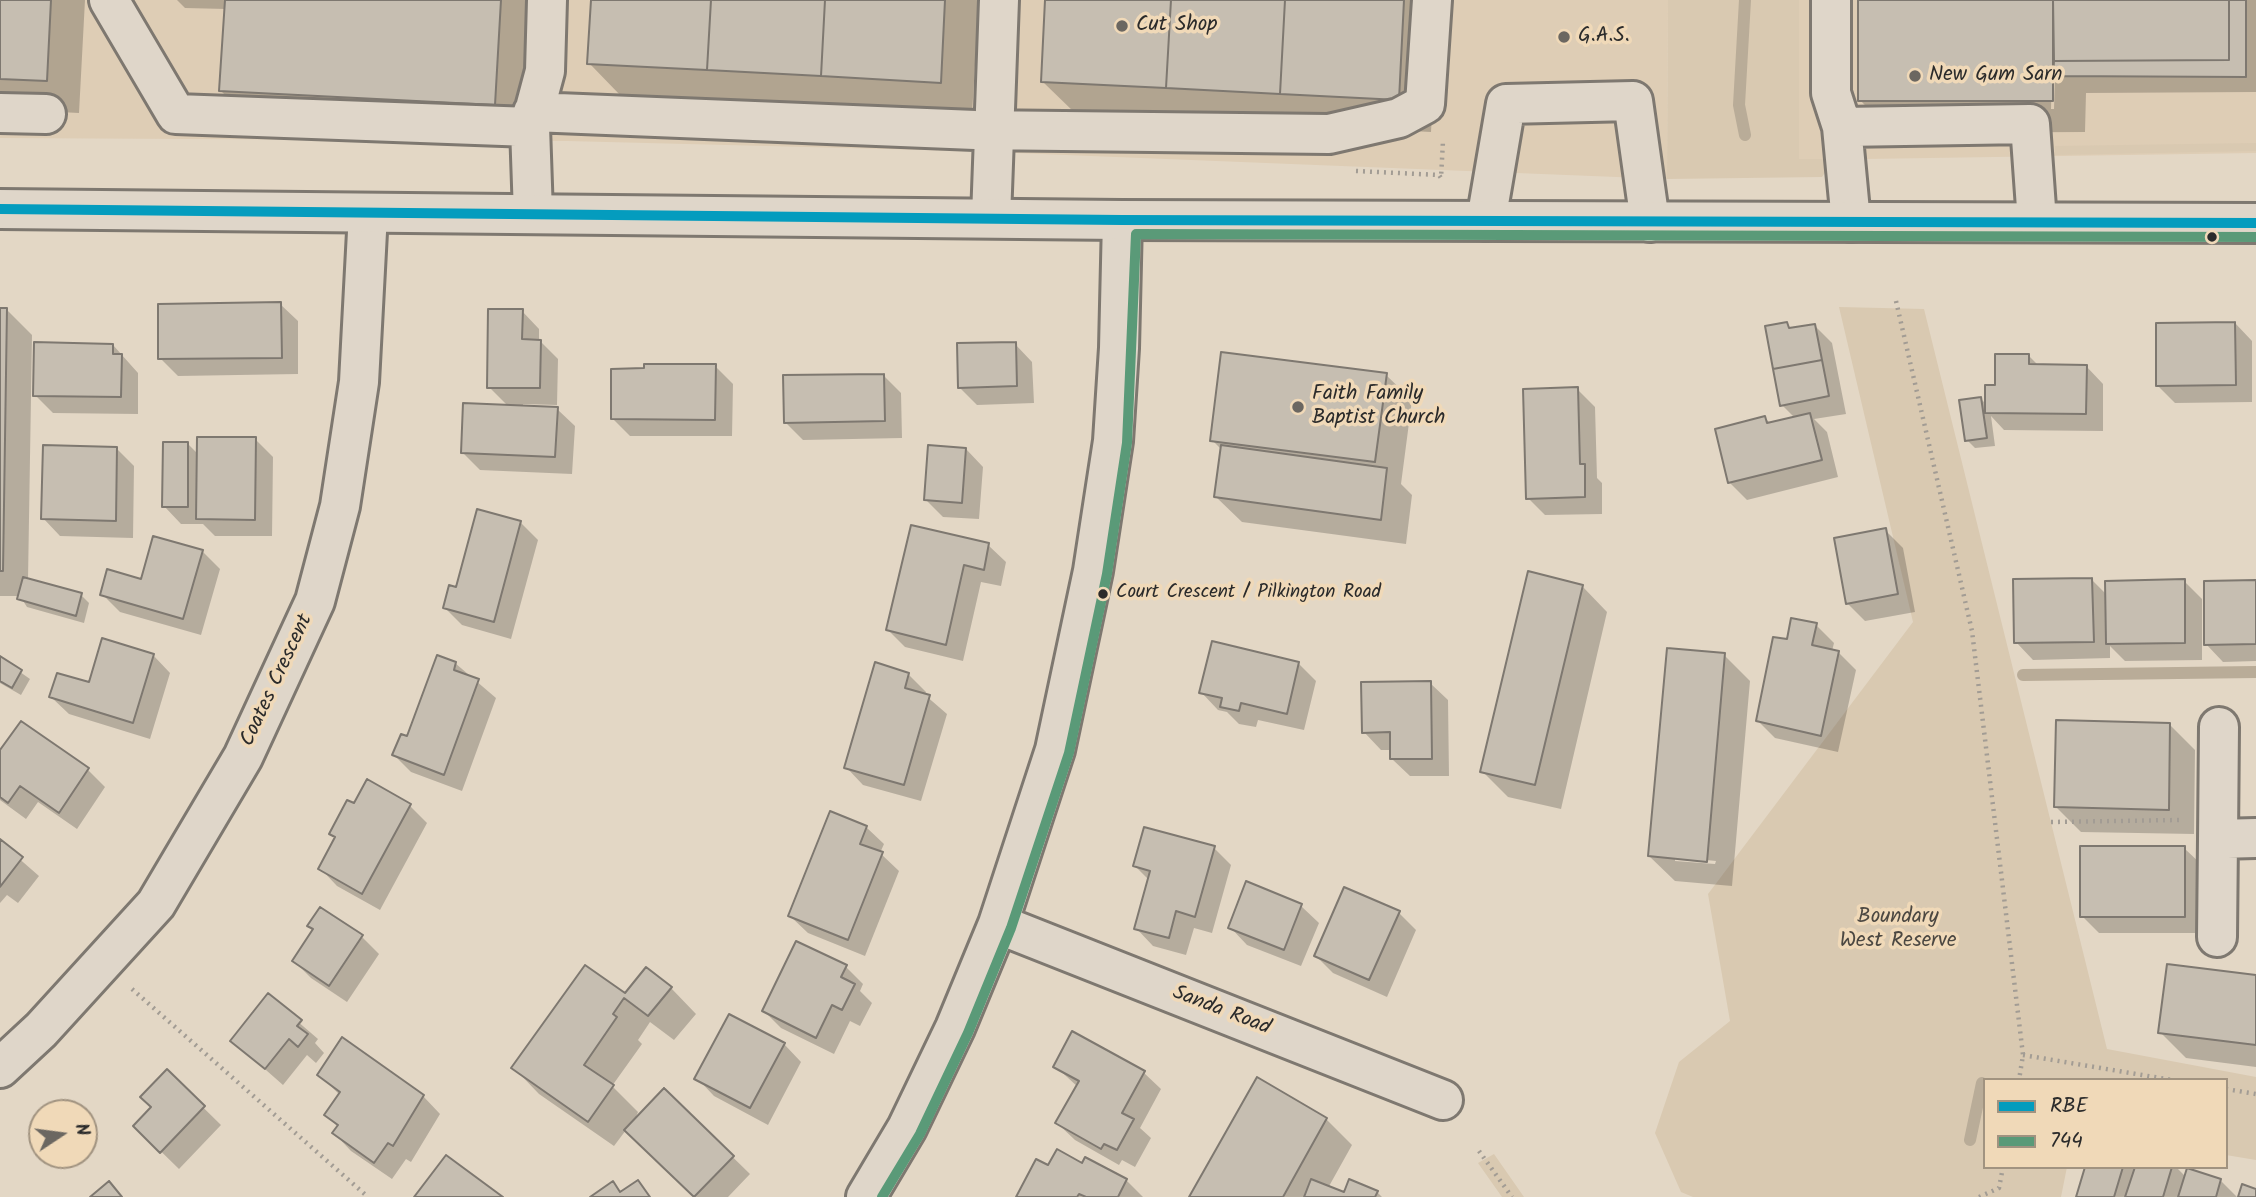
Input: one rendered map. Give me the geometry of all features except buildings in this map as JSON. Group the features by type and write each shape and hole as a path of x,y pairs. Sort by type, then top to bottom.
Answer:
{"street":[{"path":"109,0 176,114 532,119 994,131 1329,134 1399,118 1425,104 1432,0"},
{"path":"533,214 532,119 545,71 547,0"},
{"path":"991,218 999,0"},
{"path":"1832,0 1831,93 1842,127 1851,222"},
{"path":"1486,221 1506,104 1633,101 1650,222"},
{"path":"0,113 46,114"},
{"path":"1842,127 2030,124 2037,222"},
{"path":"0,209 1122,220 2256,223"},
{"name":"Coates Crescent","path":"0,1068 41,1030 156,904 243,757 315,601 340,506 359,382 368,213"},
{"path":"866,1197 919,1103 955,1028 998,924 1055,750 1093,570 1115,414 1122,220"},
{"path":"2217,937 2219,727"},
{"path":"2218,839 2256,838"},
{"name":"Sanda Road","path":"998,924 1443,1100"}],"path":[{"path":"1441,178 1443,130"},
{"path":"1896,301 1972,631 2023,1055 2019,1078"},
{"path":"2051,822 2198,820 2218,839"},
{"path":"128,985 368,1197"},
{"path":"2023,1055 2160,1078"},
{"path":"2228,1089 2256,1094"},
{"path":"1479,1151 1513,1197"},
{"path":"1979,1197 1999,1188 2003,1169"}],"shaded area":[{"path":"0,0 1668,0 1667,179 966,151 567,141 0,138"},
{"path":"1799,0 2256,0 2256,153 1799,160"}],"green space":[{"path":"1668,0 1799,0 1799,159 1834,159 1822,177 1667,179"},
{"path":"2256,143 2256,151 2055,155 2055,146"},
{"name":"Boundary West Reserve","path":"1839,307 1924,309 2107,1049 2256,1077 2256,1160 2228,1155 2228,1078 1983,1078 1983,1169 2067,1169 2061,1197 1693,1197 1681,1192 1655,1133 1679,1062 1730,1021 1708,894 1913,622"},
{"path":"1494,1154 1524,1197 1502,1197 1478,1163"}],"waterway":[{"path":"1745,0 1739,105 1745,135"},
{"path":"2023,675 2256,672"},
{"path":"1970,1140 1982,1083"}],"transit line":[{"name":"RBE","path":"0,209 1122,220 2256,223"},
{"name":"744","path":"882,1197 920,1134 968,1033 1011,928 1069,753 1107,574 1127,443 1136,234 2256,237"}],"place":[{"name":"Cut Shop","path":"1122,26"},
{"name":"G.A.S.","path":"1564,37"},
{"name":"New Gum Sarn","path":"1915,76"},
{"name":"Faith Family Baptist Church","path":"1298,407"},
{"name":"Court Crescent / Pilkington Road","path":"1103,594"}]}
